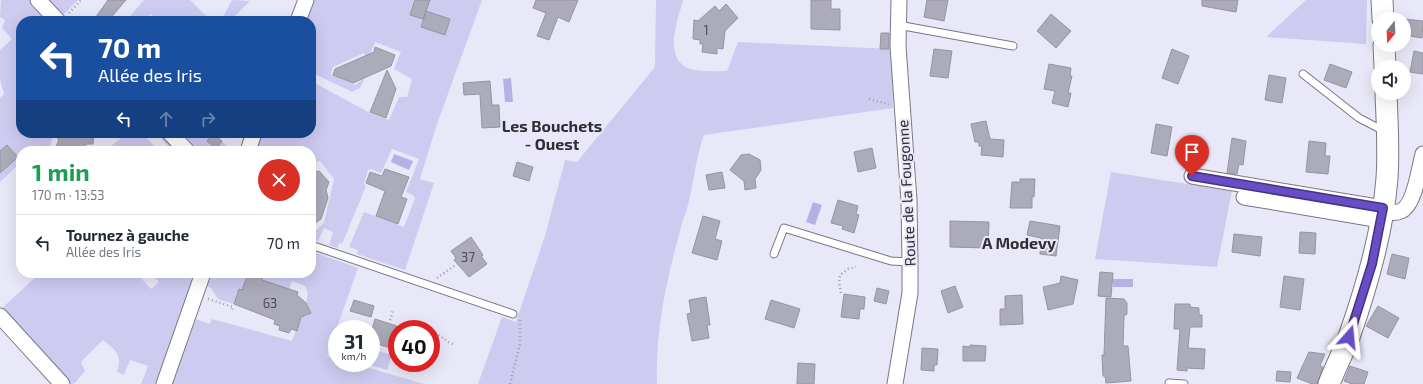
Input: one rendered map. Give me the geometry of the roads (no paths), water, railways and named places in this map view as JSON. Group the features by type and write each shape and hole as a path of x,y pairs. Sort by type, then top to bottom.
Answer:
{"street":[{"path":"38,0 58,16"},
{"path":"300,16 306,0"},
{"name":"Route de la Fougonne","path":"896,384 910,292 909,201 901,105 898,25 899,0"},
{"path":"1382,0 1383,12"},
{"path":"1329,384 1349,337 1372,264 1387,179 1388,133 1386,100"},
{"path":"175,138 182,146"},
{"path":"1244,197 1382,213 1398,212 1408,206 1423,154"},
{"path":"1192,176 1382,213"},
{"path":"164,384 201,278"},
{"path":"0,316 62,384"}],"lane":[{"path":"898,25 1013,46"},
{"path":"1303,74 1359,118 1388,133"},
{"path":"774,254 784,228 891,261 910,262"},
{"path":"316,247 513,314"},
{"path":"1169,383 1184,384"}],"waterway":[{"path":"164,138 171,146"}],"district":[{"name":"Les Bouchets - Ouest","path":"552,134"},
{"name":"A Modevy","path":"1019,242"}]}
